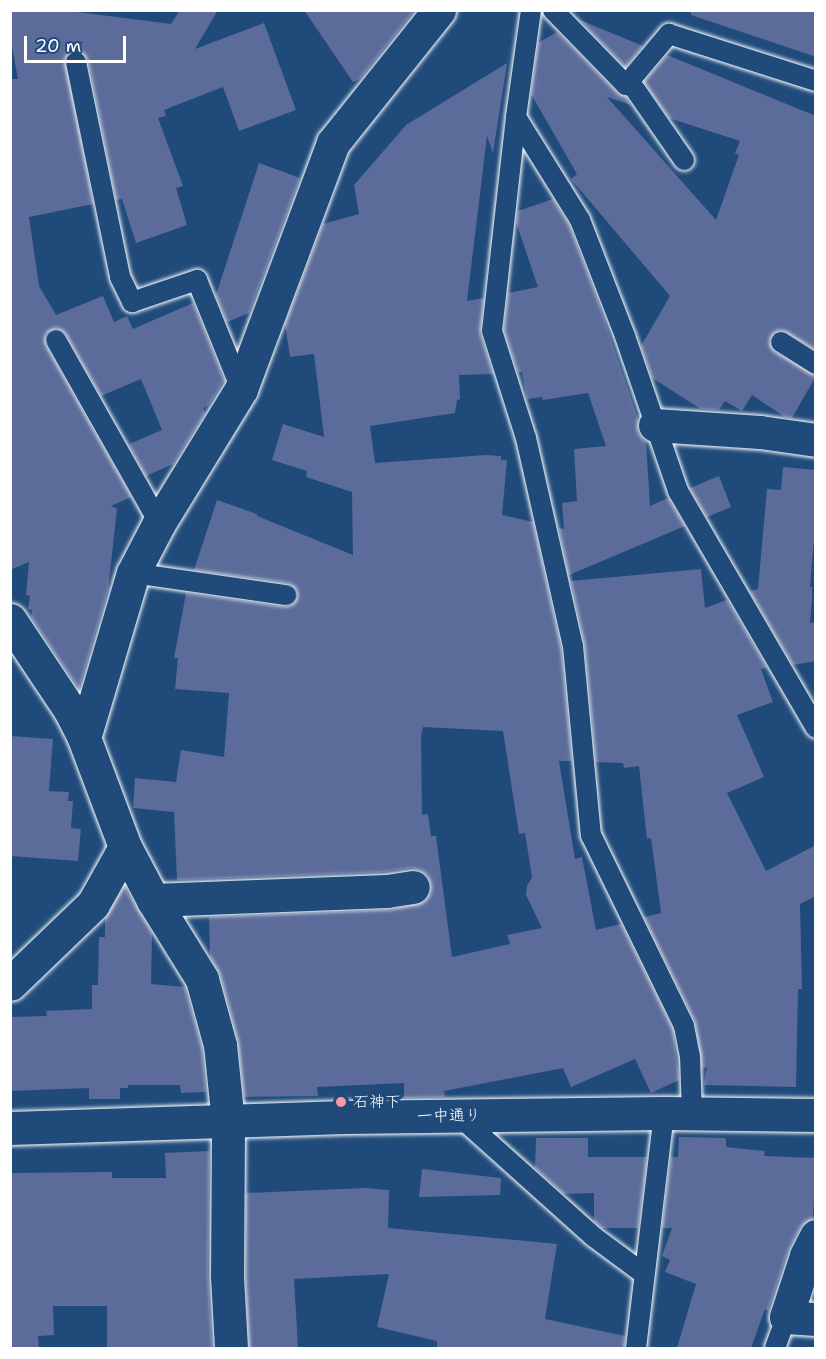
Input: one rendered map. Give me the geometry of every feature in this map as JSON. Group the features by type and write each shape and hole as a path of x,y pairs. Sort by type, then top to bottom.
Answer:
{"street":[{"path":"84,738 133,573 159,523 241,389 333,143 438,10"},
{"path":"655,425 813,435"},
{"path":"10,620 70,710 84,738 125,847 153,900 202,979 220,1044 228,1122 227,1275 231,1348"},
{"path":"10,984 93,904 125,847"},
{"path":"153,900 387,891 413,887"},
{"name":"一中通り","path":"10,1128 459,1116 678,1113 816,1116"},
{"path":"801,1318 806,1256 816,1236"}],"lane":[{"path":"531,10 516,117 492,331 526,438 573,646 580,743 591,835 684,1026 690,1056 644,1274 636,1348"},
{"path":"553,10 626,85 669,34 816,81"},
{"path":"76,62 120,277 132,302 197,280 241,389"},
{"path":"630,82 684,160"},
{"path":"516,117 580,220 625,336 678,491 816,728"},
{"path":"56,340 159,523"},
{"path":"782,342 816,364"},
{"path":"133,573 286,595"},
{"path":"459,1116 594,1237 644,1274"},
{"path":"775,1348 801,1318"}],"building":[{"path":"10,10 62,10 171,24 180,10 218,10 195,49 264,23 296,110 239,131 223,87 164,110 166,116 158,118 183,186 176,188 187,225 136,243 122,199 116,200 88,59 79,51 73,50 65,58 93,204 29,217 39,286 56,315 103,296 114,322 127,316 133,329 193,303 224,380 209,405 203,408 205,413 173,464 146,476 129,444 162,430 141,379 101,396 66,334 56,328 45,334 46,346 131,497 111,506 117,509 108,590 79,689 31,617 32,610 28,609 30,596 26,595 29,562 10,570 10,79 18,79 10,37"},
{"path":"304,10 415,10 360,79 353,82"},
{"path":"691,10 816,10 816,57 691,15"},
{"path":"580,20 643,46 625,67"},
{"path":"557,32 617,93 626,97 631,105 607,97 716,220 739,155 735,153 740,141 669,118 644,82 667,55 816,116 816,350 782,330 775,332 769,341 775,352 816,376 792,418 785,417 752,395 742,411 725,401 719,410 701,409 652,378 641,346 670,296 571,179 577,174 531,94 538,43"},
{"path":"507,63 493,153 487,136 467,301 484,298 480,334 493,374 459,375 460,399 457,400 455,413 370,426 375,463 486,455 501,456 501,460 507,460 502,515 533,522 561,648 572,761 559,761 575,859 582,857 596,930 621,924 673,1030 679,1080 651,1093 635,1059 571,1087 563,1068 444,1091 445,1097 404,1098 404,1083 317,1087 318,1096 244,1097 238,1040 220,974 210,956 209,917 390,910 424,902 431,893 428,876 420,870 411,868 385,872 177,880 174,812 133,808 135,778 176,782 181,750 224,757 229,693 175,689 178,658 174,658 186,593 284,607 291,606 298,597 297,590 288,583 194,570 217,500 257,514 257,516 353,555 352,492 306,477 307,471 272,460 283,424 324,437 314,354 290,357 285,324 323,224 359,214 354,185 406,125","holes":["423,727 503,731 519,834 525,833 532,877 527,886 526,895 542,928 507,935 510,944 452,957 436,836 431,836 428,814 422,815 421,736"]},
{"path":"259,163 300,178 249,313 227,322 216,295"},
{"path":"553,199 569,225 598,301 638,419 638,433 646,442 650,506 668,498 685,526 569,575 559,528 564,529 562,503 577,501 574,449 606,446 588,393 543,400 542,397 527,399 522,372 518,372 504,330 508,293 538,287 516,222 518,211"},
{"path":"783,467 816,470 810,623 816,622 816,661 793,665 750,591 758,589 767,489 781,490"},
{"path":"719,476 731,507 707,517 690,488"},
{"path":"701,569 705,608 727,600 767,668 761,669 773,702 737,715 764,777 727,793 766,871 816,845 816,896 800,904 802,989 798,989 796,1087 704,1085 707,1067 702,1069 695,1021 644,917 661,913 651,838 647,839 639,766 624,768 623,763 596,762 585,645 571,581"},
{"path":"10,736 53,739 49,791 69,792 68,801 73,801 71,828 81,829 78,861 10,856"},
{"path":"124,886 152,933 151,984 185,987 202,1048 206,1092 181,1093 180,1085 128,1085 128,1088 120,1088 120,1099 89,1099 89,1088 10,1091 10,1017 47,1016 46,1011 92,1009 92,985 98,985 99,937 105,937 105,918"},
{"path":"679,1137 726,1138 726,1147 765,1151 764,1156 816,1158 813,1218 800,1227 789,1248 768,1311 765,1309 751,1348 677,1348 696,1284 665,1272 670,1260 662,1256 672,1228 662,1228 671,1157 678,1157"},
{"path":"536,1138 588,1138 588,1157 647,1157 638,1228 602,1228 594,1221 594,1193 564,1194 535,1168"},
{"path":"209,1151 208,1276 212,1348 107,1348 107,1306 53,1306 54,1335 38,1336 39,1348 10,1348 10,1173 112,1172 112,1178 166,1178 165,1153"},
{"path":"422,1169 501,1178 500,1195 419,1197"},
{"path":"366,1188 389,1190 388,1228 557,1244 545,1319 625,1336 624,1348 437,1348 437,1341 377,1327 389,1274 294,1279 298,1348 249,1348 246,1193"}],"place":[{"name":"石神下","path":"341,1102"}]}
